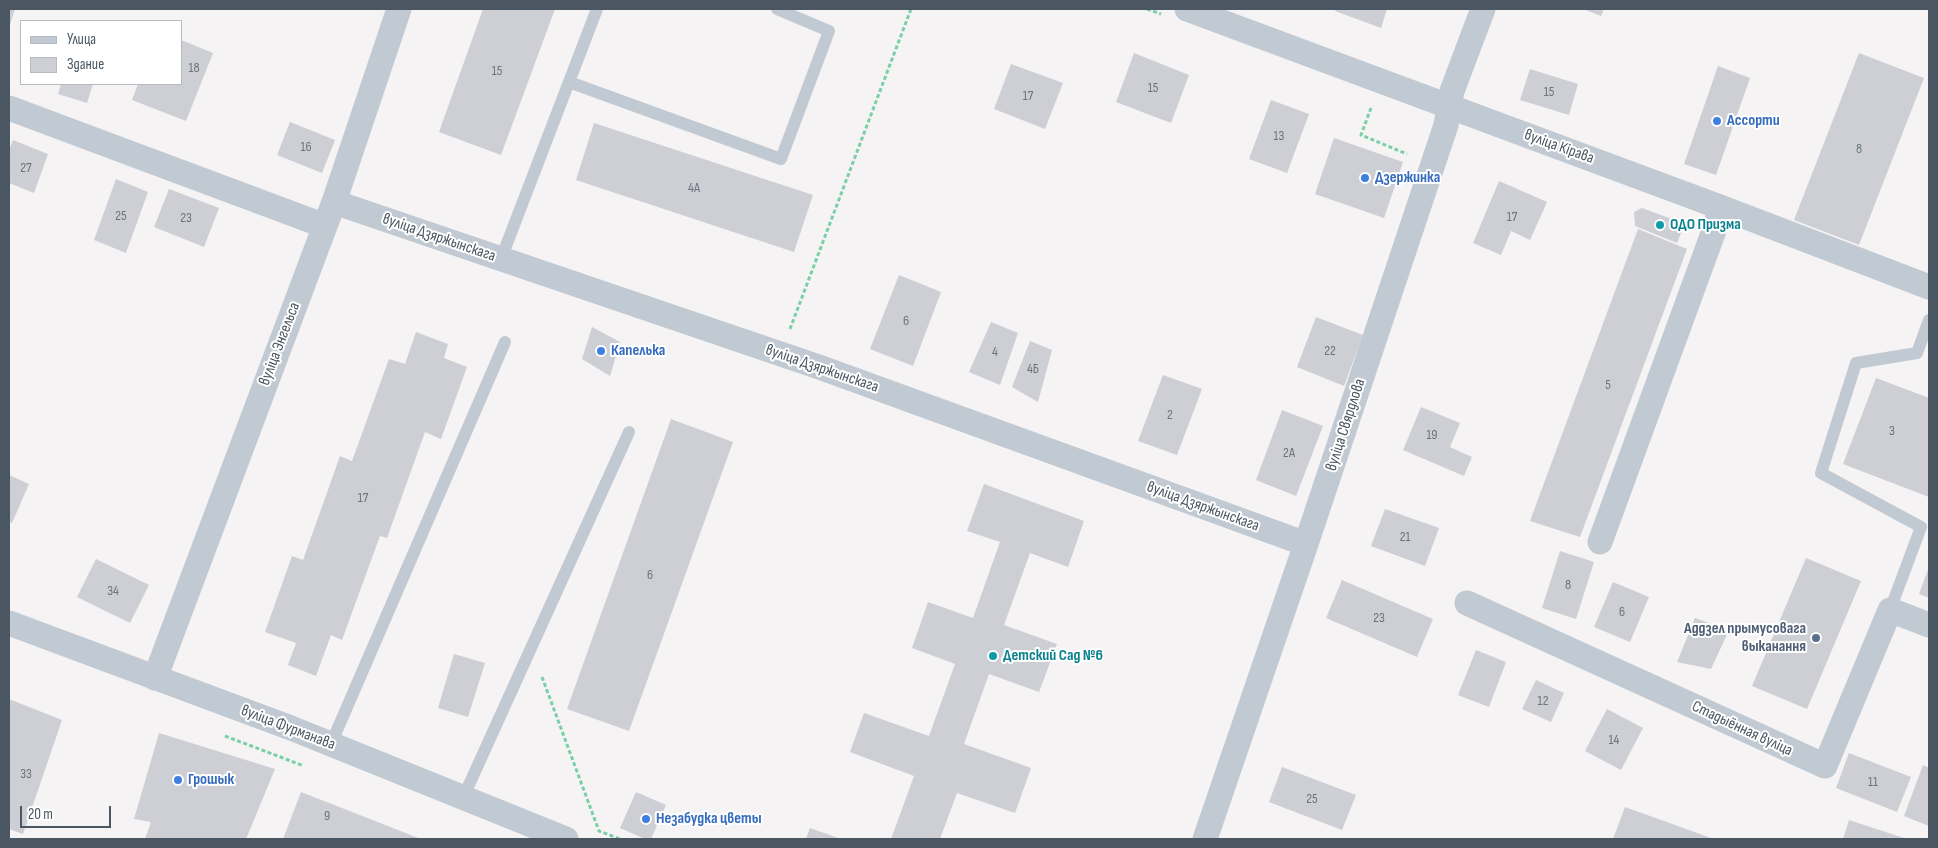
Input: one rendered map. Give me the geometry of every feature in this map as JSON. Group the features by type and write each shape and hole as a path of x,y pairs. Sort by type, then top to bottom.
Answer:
{"street":[{"name":"вуліца Энгельса","path":"154,678 334,202 399,9"},
{"name":"вуліца Кірава","path":"1187,9 1720,207 1929,288"},
{"name":"вуліца Свярдлова","path":"1205,839 1446,125 1448,106 1483,9"},
{"path":"9,108 325,226"},
{"name":"вуліца Дзяржынскага","path":"334,202 781,354 1306,544"},
{"path":"1600,542 1710,243 1720,207"},
{"name":"Стадыённая вуліца","path":"1467,603 1825,766 1890,610"},
{"path":"1890,610 1929,625"},
{"name":"вуліца Фурманава","path":"9,623 331,744 566,839"}],"lane":[{"path":"501,259 597,9"},
{"path":"569,82 781,159 829,30 777,9"},
{"path":"1890,610 1920,528 1821,473 1856,363 1917,353 1929,320"},
{"path":"331,744 505,342"},
{"path":"463,798 629,432"}],"path":[{"path":"781,354 911,9"},
{"path":"1373,103 1361,135 1411,155"},
{"path":"531,647 599,831 620,839"}],"building":[{"path":"9,9 15,9 9,28"},
{"path":"483,9 555,9 501,155 439,132"},
{"path":"1336,9 1387,9 1381,28 1335,11"},
{"path":"1583,9 1604,9 1601,16"},
{"path":"182,40 213,53 186,121 132,100 138,85 182,85"},
{"path":"1134,53 1189,75 1171,123 1116,102"},
{"path":"1859,53 1924,78 1859,245 1794,220"},
{"path":"1011,64 1063,83 1045,129 994,109"},
{"name":"Ассорти","path":"1718,66 1750,78 1716,175 1684,164"},
{"path":"1530,69 1578,84 1569,115 1520,100"},
{"path":"61,85 93,85 87,103 58,94"},
{"path":"1271,100 1309,114 1287,173 1249,159"},
{"path":"290,122 335,140 322,173 277,155"},
{"path":"594,123 813,195 794,252 576,180"},
{"path":"1334,138 1403,162 1384,218 1315,194"},
{"path":"13,140 48,154 34,193 9,183 9,150"},
{"path":"116,179 148,192 126,253 94,240"},
{"path":"1499,181 1547,202 1530,240 1511,231 1501,255 1473,243"},
{"path":"169,189 219,208 204,247 154,227"},
{"name":"ОДО Призма","path":"1642,208 1685,224 1677,243 1635,226 1634,212"},
{"path":"1638,229 1687,249 1580,537 1530,521"},
{"path":"899,275 941,292 913,366 870,349"},
{"path":"1316,317 1363,335 1344,386 1297,367"},
{"path":"991,322 1018,333 1000,385 969,372"},
{"name":"Капелька","path":"592,327 620,342 610,376 582,359"},
{"path":"416,332 448,344 444,358 467,367 441,439 425,432 387,538 380,536 342,640 331,635 316,676 288,665 296,643 265,632 292,556 303,560 340,456 352,461 389,359 405,364"},
{"path":"1030,341 1052,350 1038,402 1012,387"},
{"path":"1163,375 1202,389 1177,455 1138,441"},
{"path":"1876,378 1929,398 1929,497 1843,464"},
{"path":"1421,407 1460,423 1450,447 1472,457 1464,476 1403,450"},
{"path":"1282,410 1323,426 1296,496 1256,480"},
{"path":"671,419 733,442 629,731 567,709"},
{"path":"9,475 29,484 12,523 9,522"},
{"name":"Детский Сад №6","path":"984,484 1084,521 1068,567 1030,553 1004,625 1057,644 1039,692 989,674 964,744 1031,768 1015,813 957,793 940,839 891,839 914,776 850,752 864,713 929,736 955,664 912,648 928,602 973,618 1000,542 967,531"},
{"path":"1385,509 1439,528 1425,566 1371,546"},
{"path":"1560,551 1594,562 1576,619 1542,608"},
{"path":"1806,558 1861,581 1807,709 1752,686"},
{"path":"96,559 149,585 130,623 77,597"},
{"path":"1929,567 1929,598 1919,594"},
{"path":"1342,580 1433,619 1417,657 1326,618"},
{"path":"1613,582 1649,597 1630,642 1594,627"},
{"path":"1695,618 1729,630 1711,669 1677,662"},
{"path":"1476,650 1506,662 1489,707 1458,695"},
{"path":"454,654 485,663 468,717 438,708"},
{"path":"1536,680 1564,693 1551,722 1522,709"},
{"path":"9,699 62,720 23,834 9,829"},
{"path":"1607,709 1643,728 1621,770 1585,751"},
{"path":"159,733 275,769 246,839 145,839 151,822 134,819"},
{"path":"1849,753 1911,777 1897,812 1836,788"},
{"path":"1923,765 1929,768 1929,826 1904,816"},
{"path":"1282,767 1356,795 1342,830 1269,802"},
{"path":"301,792 421,839 283,839"},
{"path":"636,792 666,805 651,839 645,839 620,828"},
{"path":"1625,807 1714,839 1613,839"},
{"path":"1849,820 1907,839 1843,839"},
{"path":"810,828 841,839 806,839"}],"place":[{"name":"Ассорти","path":"1717,121"},
{"name":"Дзержинка","path":"1365,178"},
{"name":"ОДО Призма","path":"1660,225"},
{"name":"Капелька","path":"601,351"},
{"name":"Аддзел прымусовага выканання","path":"1816,638"},
{"name":"Детский Сад №6","path":"993,656"},
{"name":"Грошык","path":"178,780"},
{"name":"Незабудка цветы","path":"646,819"}]}
